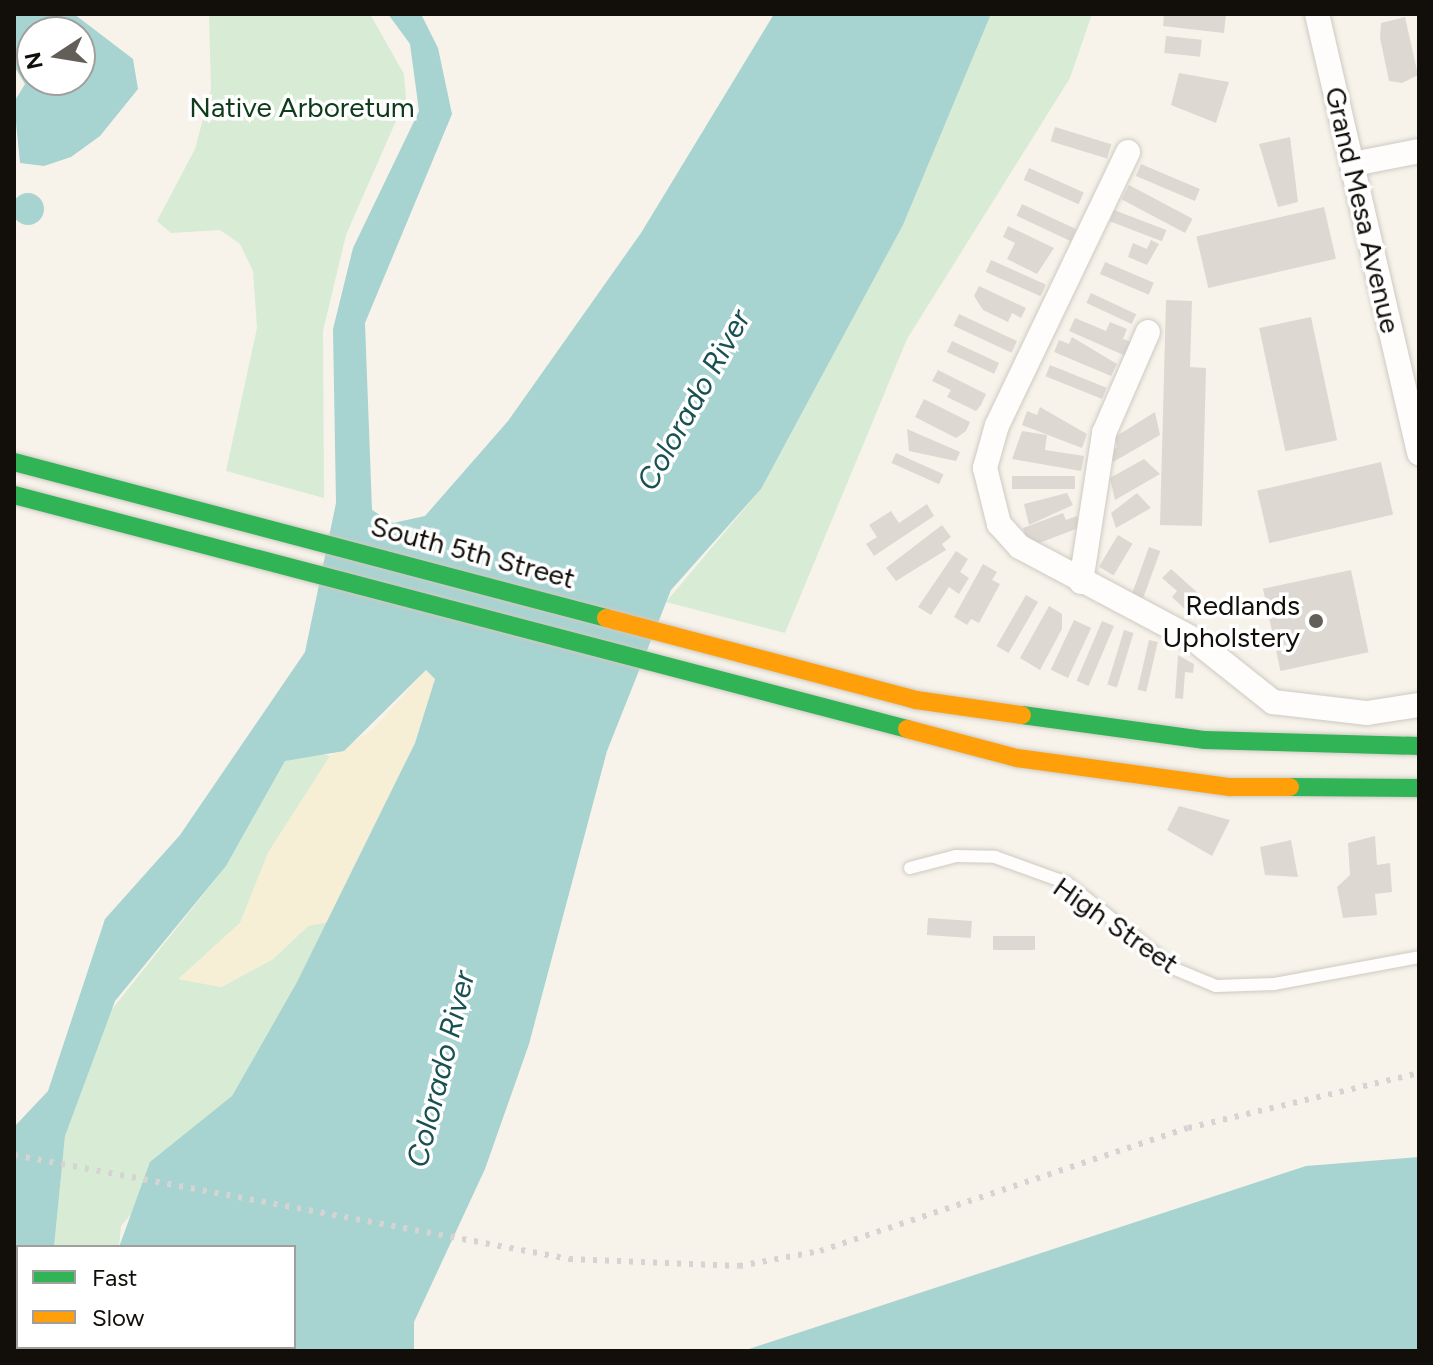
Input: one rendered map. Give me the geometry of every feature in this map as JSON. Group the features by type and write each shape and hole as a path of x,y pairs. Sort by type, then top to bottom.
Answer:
{"highway":[{"name":"South 5th Street","path":"14,462 916,700 1205,740 1419,746"},
{"path":"14,495 756,693 912,728 1017,758 1230,787 1419,788"},
{"path":"1017,758 1080,750 1218,768 1419,774"}],"street":[{"name":"Grand Mesa Avenue","path":"1317,14 1419,453"},
{"path":"1353,164 1419,151"},
{"path":"1128,152 997,425 985,468 999,524 1020,547 1195,640 1273,702 1367,713 1419,705"},
{"path":"1081,582 1104,433 1148,332"}],"lane":[{"name":"High Street","path":"910,868 956,856 995,857 1067,883 1175,969 1216,986 1274,984 1419,957"}],"green space":[{"name":"Native Arboretum","path":"209,14 370,14 404,74 406,98 346,235 323,331 324,498 226,471 257,328 253,271 240,244 220,230 171,233 157,221 195,149 211,89"},
{"path":"991,14 1092,14 1070,78 907,339 785,633 666,602 761,489 903,225"},
{"path":"317,752 330,756 268,853 240,923 179,979 221,987 273,959 308,926 327,922 297,982 232,1096 121,1226 119,1245 54,1245 65,1136 105,1018 226,866 285,761"}],"sand":[{"path":"426,670 435,679 415,743 327,922 308,926 273,959 221,987 178,979 240,923 268,853 330,756 372,730"},
{"path":"95,1349 225,1349 225,1351"}],"water":[{"path":"74,14 77,16 16,16 16,69 14,16"},
{"name":"Colorado River","path":"388,14 421,14 438,48 452,114 365,323 372,510 393,523 425,516 508,421 641,233 774,14 991,14 903,225 761,489 671,590 607,751 529,1044 485,1169 414,1322 414,1351 228,1351 296,1349 296,1245 120,1245 150,1162 232,1096 297,982 415,743 435,679 426,670 344,751 285,761 226,866 115,1001 65,1136 54,1245 16,1245 16,1349 54,1349 14,1351 14,1127 48,1091 105,919 180,835 305,652 336,503 333,329 353,248 419,111 410,44"},
{"path":"96,31 133,59 138,89 100,136 71,157 44,166 20,163 14,102 18,96 96,96"},
{"path":"28,193 39,198 44,209 39,220 28,225 17,220 12,209 17,198"},
{"path":"1419,1157 1419,1351 743,1351 1306,1166"}],"building":[{"path":"1164,14 1226,14 1224,33 1163,26"},
{"path":"1405,17 1418,75 1402,83 1389,81 1380,38 1381,23"},
{"path":"1166,36 1202,40 1200,57 1164,53"},
{"path":"1179,73 1229,82 1216,123 1171,105"},
{"path":"1055,127 1111,144 1107,159 1051,141"},
{"path":"1290,137 1298,202 1278,207 1259,144"},
{"path":"1141,164 1200,189 1195,201 1136,176"},
{"path":"1029,168 1084,192 1079,204 1024,180"},
{"path":"1129,185 1193,219 1185,233 1121,199"},
{"path":"1022,204 1076,229 1071,241 1017,216"},
{"path":"1324,207 1336,259 1208,288 1196,236"},
{"path":"1114,210 1166,230 1162,241 1110,221"},
{"path":"1008,226 1054,248 1037,274 1007,259 1015,243 1003,237"},
{"path":"1151,240 1159,244 1147,265 1128,257 1133,243 1147,249"},
{"path":"991,260 1046,284 1041,296 986,272"},
{"path":"1105,262 1154,283 1149,295 1100,274"},
{"path":"979,286 1026,308 1021,318 1012,313 1008,322 983,310 974,296"},
{"path":"1091,293 1136,314 1132,324 1086,303"},
{"path":"1166,300 1192,301 1190,367 1206,368 1202,526 1160,525"},
{"path":"959,314 1017,341 1012,353 954,326"},
{"path":"1311,317 1337,440 1285,451 1259,328"},
{"path":"1075,318 1106,331 1110,322 1127,329 1123,339 1134,343 1128,357 1069,331"},
{"path":"1072,337 1117,364 1111,376 1054,352 1059,340 1069,344"},
{"path":"952,341 999,363 994,374 947,352"},
{"path":"1050,365 1107,388 1102,399 1046,376"},
{"path":"938,370 986,394 976,411 947,397 951,390 932,381"},
{"path":"924,399 970,422 966,431 956,438 915,417"},
{"path":"1040,407 1087,434 1082,448 1022,425 1027,411 1037,415"},
{"path":"1155,412 1160,435 1113,462 1107,453 1117,447 1115,437"},
{"path":"907,429 960,452 956,461 909,451"},
{"path":"1022,431 1047,435 1045,450 1084,456 1081,471 1012,459"},
{"path":"896,453 944,474 939,484 892,463"},
{"path":"1144,459 1160,474 1115,500 1110,478"},
{"path":"1381,462 1393,515 1269,543 1257,491"},
{"path":"1012,476 1075,476 1075,489 1012,489"},
{"path":"1067,493 1073,505 1029,525 1024,504"},
{"path":"1137,493 1151,508 1116,528 1111,513"},
{"path":"927,504 934,516 874,556 866,544 877,537 869,525 891,511 899,523"},
{"path":"1063,513 1066,520 1077,516 1081,527 1029,547 1023,528"},
{"path":"942,525 951,537 942,544 946,550 896,581 886,568"},
{"path":"1118,535 1133,544 1114,575 1099,567"},
{"path":"1149,547 1160,551 1143,598 1132,594"},
{"path":"956,551 968,559 960,572 969,578 959,594 949,587 931,615 918,607"},
{"path":"983,564 997,572 992,580 1000,584 979,623 971,619 967,625 954,617"},
{"path":"1171,569 1207,601 1199,611 1190,614 1172,597 1177,591 1162,578"},
{"name":"Redlands Upholstery","path":"1351,570 1368,652 1280,671 1263,589"},
{"path":"1026,595 1038,602 1009,653 996,646"},
{"path":"1049,606 1062,614 1062,629 1040,670 1020,658"},
{"path":"1074,620 1091,628 1068,678 1051,670"},
{"path":"1102,621 1114,626 1089,686 1077,681"},
{"path":"1124,630 1134,633 1117,687 1107,685"},
{"path":"1149,640 1158,642 1146,692 1138,690"},
{"path":"1178,655 1194,664 1193,673 1185,672 1183,699 1175,698"},
{"path":"1179,806 1230,820 1212,856 1167,830"},
{"path":"1375,836 1377,865 1390,863 1392,892 1375,894 1377,915 1343,918 1337,887 1350,875 1348,843"},
{"path":"1291,840 1298,877 1265,875 1260,847"},
{"path":"928,918 972,921 971,938 927,935"},
{"path":"993,936 1035,936 1035,950 993,950"}],"railway":[{"path":"14,1155 569,1259 739,1266 820,1251 1188,1128 1419,1073"}],"traffic: fast":[{"path":"14,462 606,618"},
{"path":"14,495 907,729"},
{"path":"1022,715 1205,740 1419,746"},
{"path":"1290,787 1419,788"}],"traffic: slow":[{"path":"606,618 916,700 1022,715"},
{"path":"907,729 1017,758 1230,787 1290,787"}],"place":[{"name":"Redlands Upholstery","path":"1316,621"}]}
